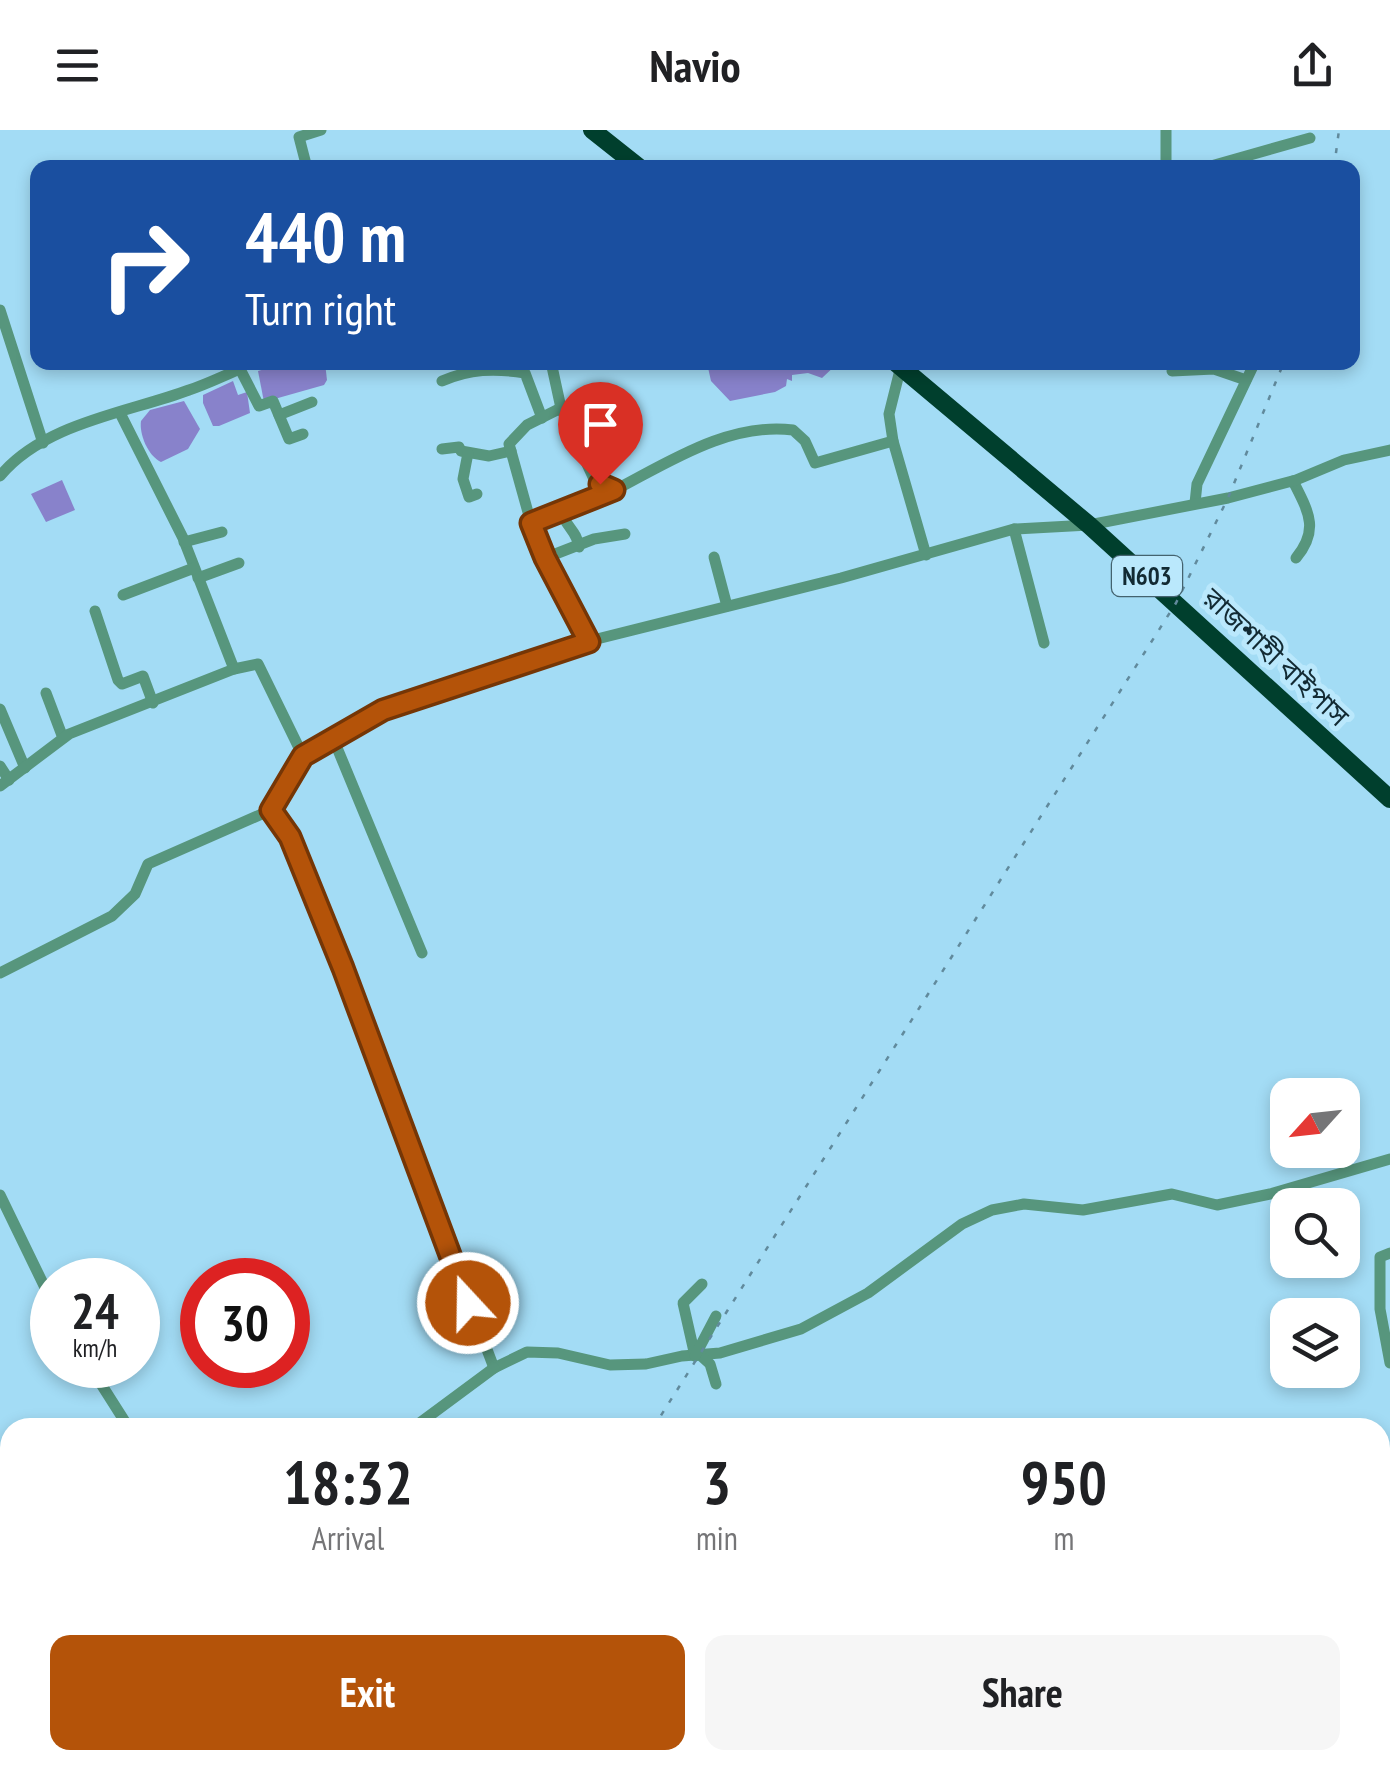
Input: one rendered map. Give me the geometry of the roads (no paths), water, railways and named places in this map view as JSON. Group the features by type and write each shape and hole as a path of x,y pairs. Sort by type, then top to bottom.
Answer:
{"highway":[{"path":"592,130 630,160"},
{"name":"রাজশাহী বাইপাস","path":"906,370 1088,524 1390,799"}],"street":[{"path":"305,160 298,133 321,130"},
{"path":"1166,130 1166,160"},
{"path":"1232,160 1310,138"},
{"path":"0,310 43,443"},
{"path":"0,476 18,457 43,443 190,390 232,370"},
{"path":"242,370 259,406 274,401 289,439 303,434"},
{"path":"442,380 475,370"},
{"path":"506,370 524,373 542,418"},
{"path":"553,370 562,408 593,478 614,490"},
{"path":"898,370 889,414 893,441 926,556"},
{"path":"1172,371 1193,370"},
{"path":"1217,370 1246,380"},
{"path":"1194,503 1196,484 1252,370"},
{"path":"278,414 312,402"},
{"path":"562,408 527,425 509,444 545,558 589,642"},
{"path":"120,413 184,542 234,669"},
{"path":"531,523 614,490 694,449 750,430 793,430 805,440 816,463 893,441"},
{"path":"442,449 459,447 489,456 511,451"},
{"path":"0,973 112,916 135,894 148,864 271,810 303,756 383,710 589,642 1014,530 1088,524 1194,503 1294,481 1344,460 1390,450"},
{"path":"468,452 463,480 469,497 477,494"},
{"path":"1294,481 1311,524 1309,542 1296,558"},
{"path":"562,513 564,523 576,534 579,547"},
{"path":"1014,530 1044,643"},
{"path":"184,542 222,532"},
{"path":"545,558 594,538 624,534"},
{"path":"714,557 728,606"},
{"path":"123,595 239,563"},
{"path":"96,611 118,680 122,684 143,676 153,703"},
{"path":"0,766 4,783 64,738 234,669 258,664 303,756"},
{"path":"46,693 64,738"},
{"path":"0,709 25,768"},
{"path":"333,738 422,953"},
{"path":"271,810 290,837 343,968 494,1368"},
{"path":"426,1418 494,1368 527,1352 558,1352 610,1365 646,1364 720,1354 802,1328 868,1293 962,1224 992,1210 1024,1204 1083,1210 1172,1194 1217,1205 1390,1159"},
{"path":"0,1195 31,1258"},
{"path":"1390,1254 1380,1257 1380,1310 1390,1363"},
{"path":"702,1284 683,1303 697,1355 710,1364 716,1384"},
{"path":"697,1355 716,1316"},
{"path":"104,1388 123,1418"}],"railway":[{"path":"1335,160 1339,130"},
{"path":"659,1418 1176,603 1228,498 1281,370"}]}
